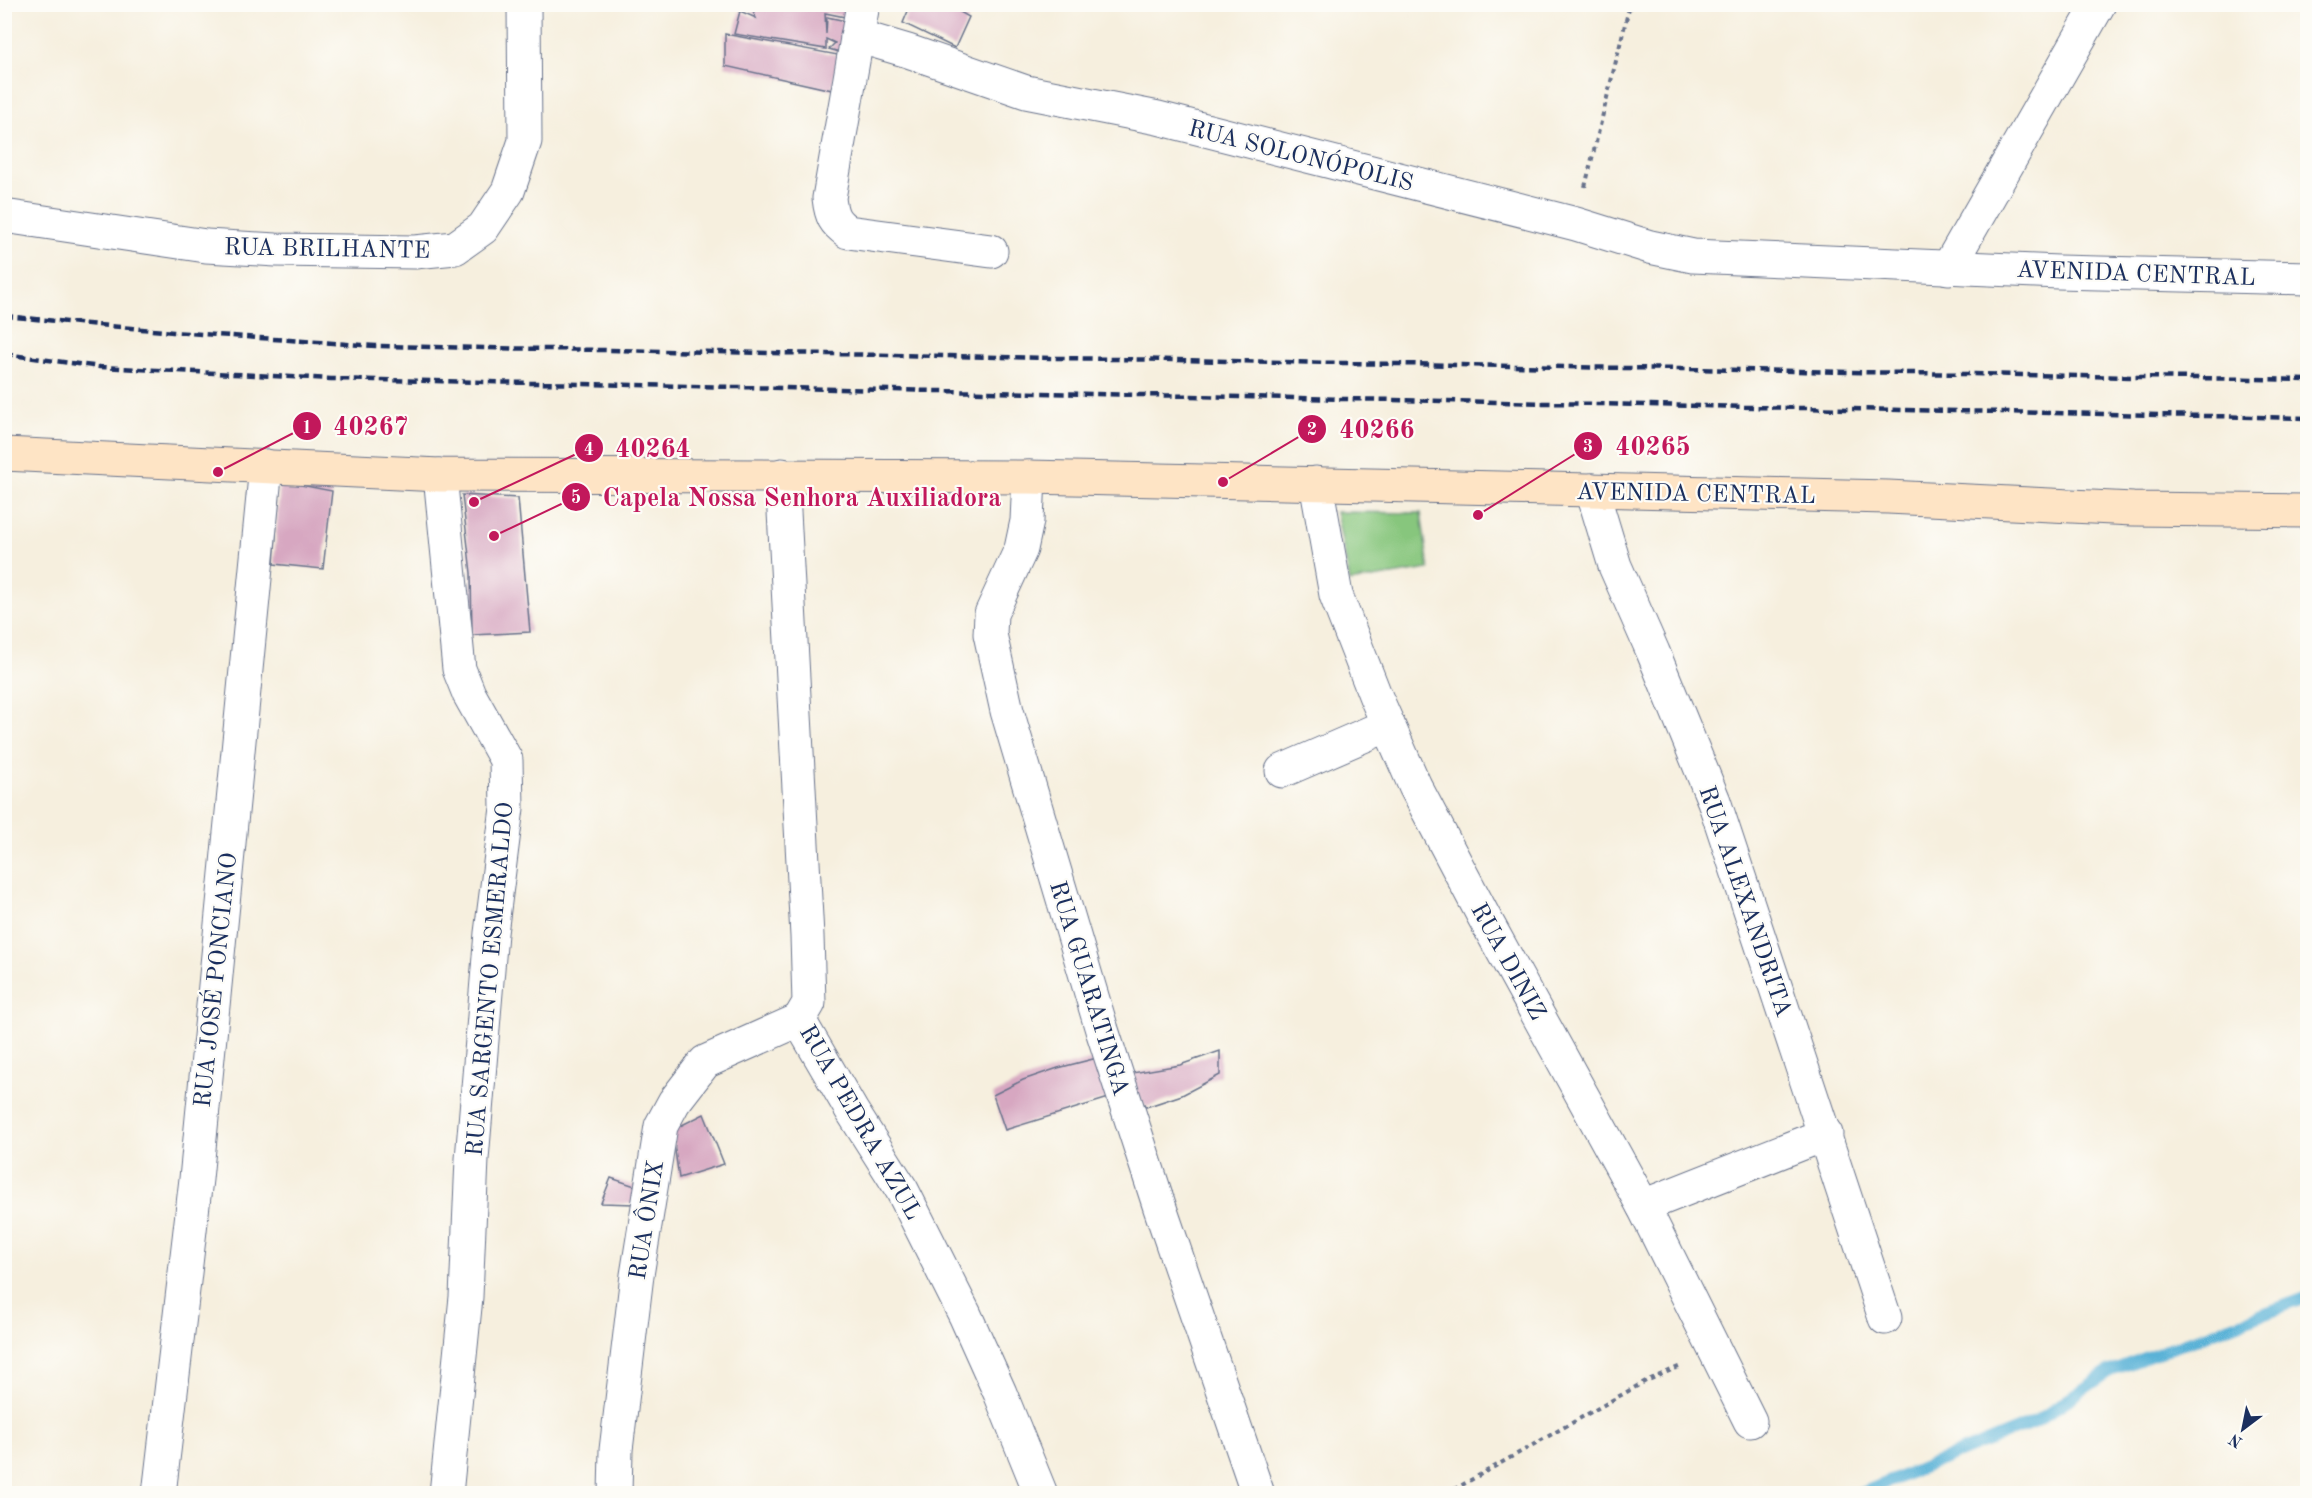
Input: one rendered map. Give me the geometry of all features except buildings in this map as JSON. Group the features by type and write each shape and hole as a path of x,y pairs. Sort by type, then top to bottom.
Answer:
{"street":[{"name":"RUA BRILHANTE","path":"4,216 206,246 276,250 415,252 455,248 483,228 508,192 525,141 524,4"},
{"path":"863,4 829,198 830,214 836,223 848,232 991,251"},
{"path":"1948,267 2099,4"},
{"name":"RUA SOLONÓPOLIS","path":"857,36 908,51 1026,92 1158,118 1576,224 1650,247 1693,256 1749,258"},
{"name":"AVENIDA CENTRAL","path":"1749,258 2058,272 2307,278"},
{"name":"AVENIDA CENTRAL","path":"4,454 440,475 1029,477 1888,497 2133,509 2307,511"},
{"name":"RUA JOSÉ PONCIANO","path":"159,1494 196,1179 266,466"},
{"name":"RUA SARGENTO ESMERALDO","path":"440,475 459,669 469,694 506,760 507,808 489,957 472,1160 466,1297 447,1494"},
{"name":"RUA PEDRA AZUL","path":"783,475 809,1003 799,1020 852,1111 903,1190 992,1374 1041,1494"},
{"name":"RUA GUARATINGA","path":"1029,477 1028,521 1021,549 992,614 990,634 1007,711 1102,1030 1258,1494"},
{"name":"RUA DINIZ","path":"1316,483 1336,595 1415,786 1484,917 1643,1206 1750,1421"},
{"name":"RUA ALEXANDRITA","path":"1592,490 1614,566 1653,652 1714,801 1885,1318"},
{"path":"1282,771 1388,725"},
{"name":"RUA ÔNIX","path":"615,1494 616,1450 636,1286 661,1126 674,1102 705,1062 799,1020"},
{"path":"1643,1206 1826,1134"}],"path":[{"path":"1576,224 1630,4"},
{"path":"1446,1494 1646,1381 1715,1352"}],"green space":[{"path":"1336,512 1421,513 1429,569 1350,582"}],"waterway":[{"path":"1859,1494 2037,1421 2110,1371 2308,1297"}],"railway":[{"path":"4,316 173,332 376,346 2308,380"},
{"path":"4,354 100,367 331,379 2308,418"}],"place":[{"name":"40267","path":"218,472"},
{"name":"40266","path":"1223,482"},
{"name":"40264","path":"474,502"},
{"name":"40265","path":"1478,515"},
{"name":"Capela Nossa Senhora Auxiliadora","path":"494,536"}]}
